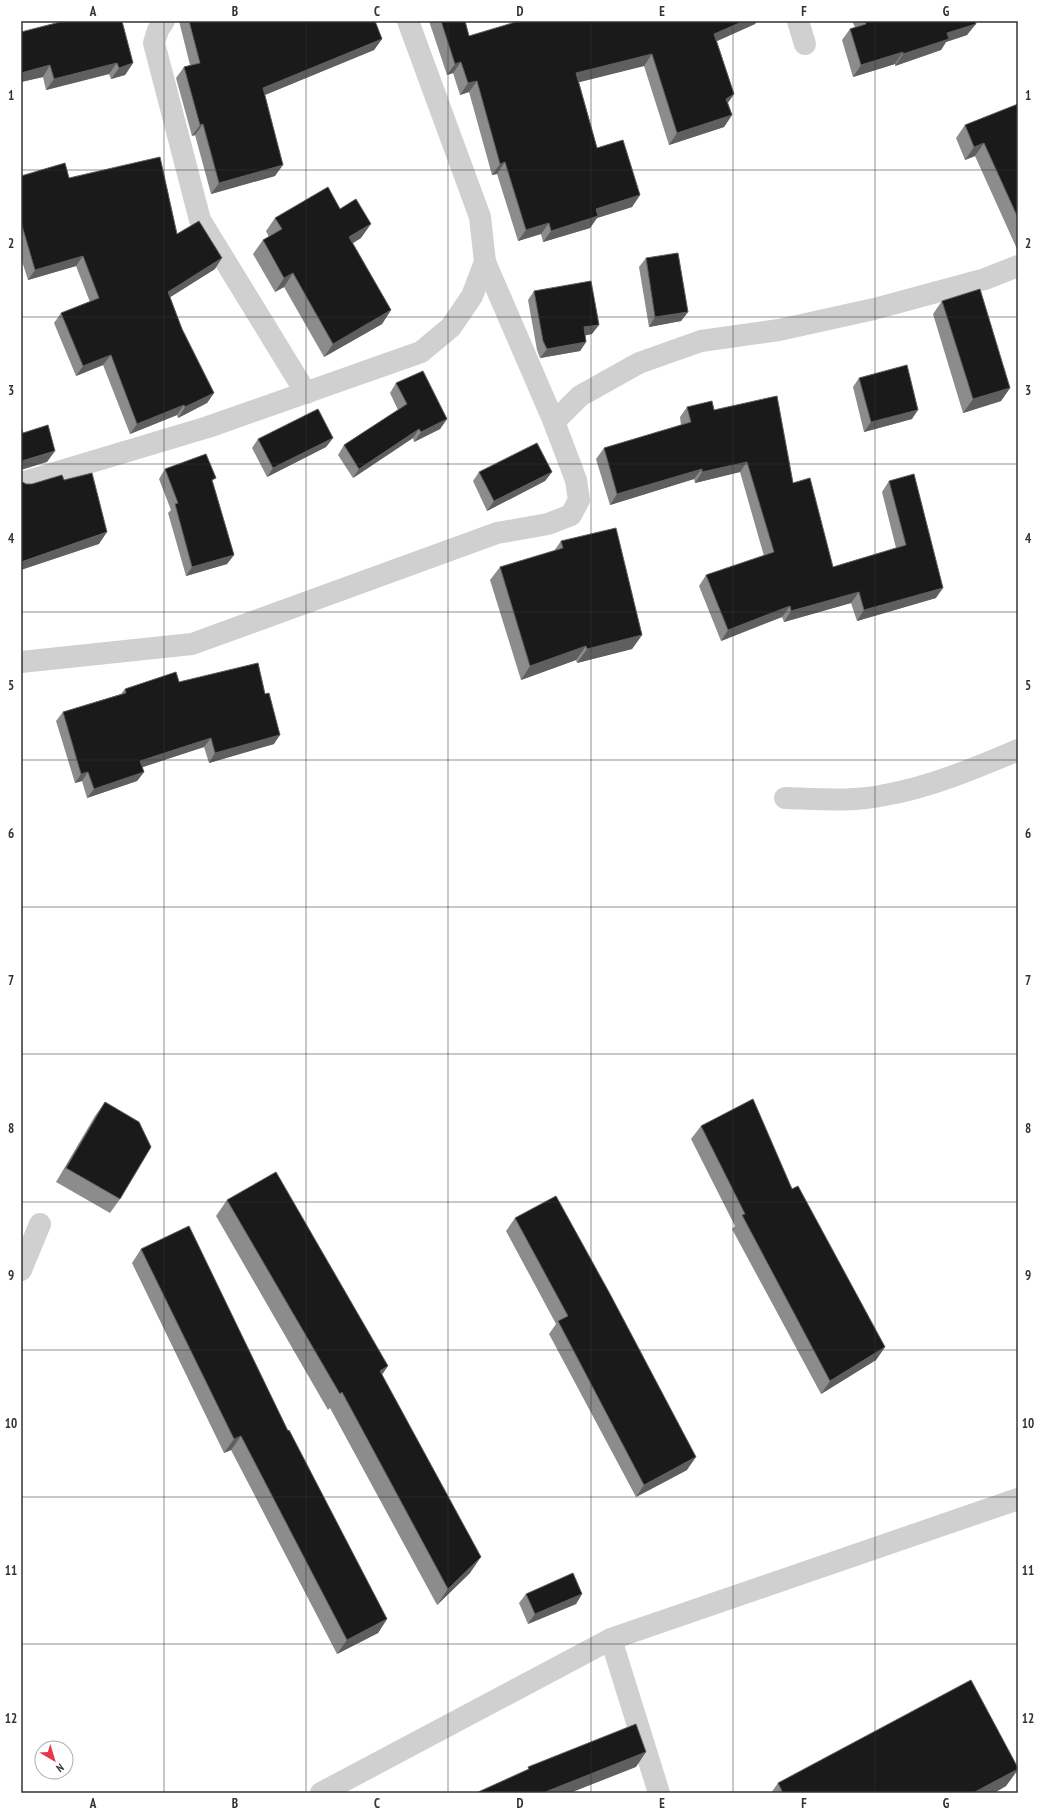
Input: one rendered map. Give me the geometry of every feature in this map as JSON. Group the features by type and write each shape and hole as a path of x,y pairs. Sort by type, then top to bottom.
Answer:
{"street":[{"path":"164,21 158,30 154,43 200,220 306,393"},
{"path":"21,662 192,644 497,533 548,524 571,515 579,500 566,451 485,262 480,218 408,21"},
{"path":"798,21 805,44"},
{"path":"21,483 208,427 421,352 450,327 472,296 485,262"},
{"path":"554,422 580,396 639,364 701,341 779,330 874,309 985,280 1018,266"},
{"path":"785,798 855,799 884,796 920,787 1018,750"},
{"path":"21,1270 40,1224"},
{"path":"321,1793 611,1639 1018,1499"},
{"path":"611,1639 659,1793"}],"building":[{"path":"64,21 122,21 133,63 119,68 117,63 54,79 50,65 21,73 21,32"},
{"path":"189,21 375,21 382,39 263,88 283,165 219,183 203,124 200,125 184,67 200,63"},
{"path":"441,21 465,21 469,36 519,21 744,21 714,34 734,94 726,99 732,115 677,133 652,54 576,73 597,148 623,140 640,195 596,209 598,216 551,231 549,223 526,230 505,162 500,164 477,81 468,83 461,62 455,64"},
{"path":"865,21 975,21 976,24 947,33 949,39 903,54 903,52 861,65 850,29 866,24"},
{"path":"1018,104 1018,218 984,143 974,147 965,125"},
{"path":"160,157 177,234 199,221 222,258 168,292 182,329 214,393 185,407 184,405 137,424 111,355 83,366 61,313 99,298 83,256 35,270 21,222 21,176 65,163 69,178"},
{"path":"328,187 340,209 356,199 371,224 349,237 391,310 333,344 293,273 284,278 263,240 282,229 275,218"},
{"path":"678,253 688,312 655,317 646,258"},
{"path":"591,281 599,325 584,327 586,342 547,349 543,341 534,291"},
{"path":"980,289 1010,388 973,399 942,301"},
{"path":"907,365 918,410 871,422 859,378"},
{"path":"423,371 447,419 421,432 419,429 359,469 344,445 407,404 396,383"},
{"path":"777,396 793,483 810,478 833,567 906,545 889,481 914,474 943,588 864,610 859,592 791,611 790,606 728,630 706,575 774,552 747,462 702,472 702,469 617,494 604,448 691,422 687,407 712,401 714,410"},
{"path":"318,409 333,438 273,468 258,439"},
{"path":"48,425 55,451 21,462 21,427 23,433"},
{"path":"537,443 552,472 494,501 479,472"},
{"path":"206,454 216,478 212,480 234,555 192,567 175,504 178,503 165,469"},
{"path":"92,473 107,532 21,562 21,481 26,484 32,484 62,475 64,480"},
{"path":"616,528 642,635 587,649 586,646 530,666 500,567 563,548 561,541"},
{"path":"258,663 265,694 269,693 280,735 215,753 211,738 140,761 144,772 94,789 88,772 81,774 63,712 126,693 125,689 176,672 179,682"},
{"path":"753,1099 792,1189 798,1186 885,1347 830,1381 742,1215 745,1214 701,1126"},
{"path":"105,1102 139,1122 151,1147 120,1199 66,1168"},
{"path":"276,1172 388,1366 380,1371 481,1557 448,1589 342,1392 340,1394 227,1200"},
{"path":"556,1196 610,1294 696,1457 644,1485 558,1321 568,1316 515,1218"},
{"path":"189,1226 288,1431 289,1430 387,1619 347,1640 241,1436 234,1439 141,1249"},
{"path":"573,1573 582,1594 535,1614 526,1594"},
{"path":"971,1680 1018,1769 973,1793 783,1793 778,1783"},
{"path":"636,1724 646,1752 543,1793 476,1793 529,1769 528,1767"}]}
